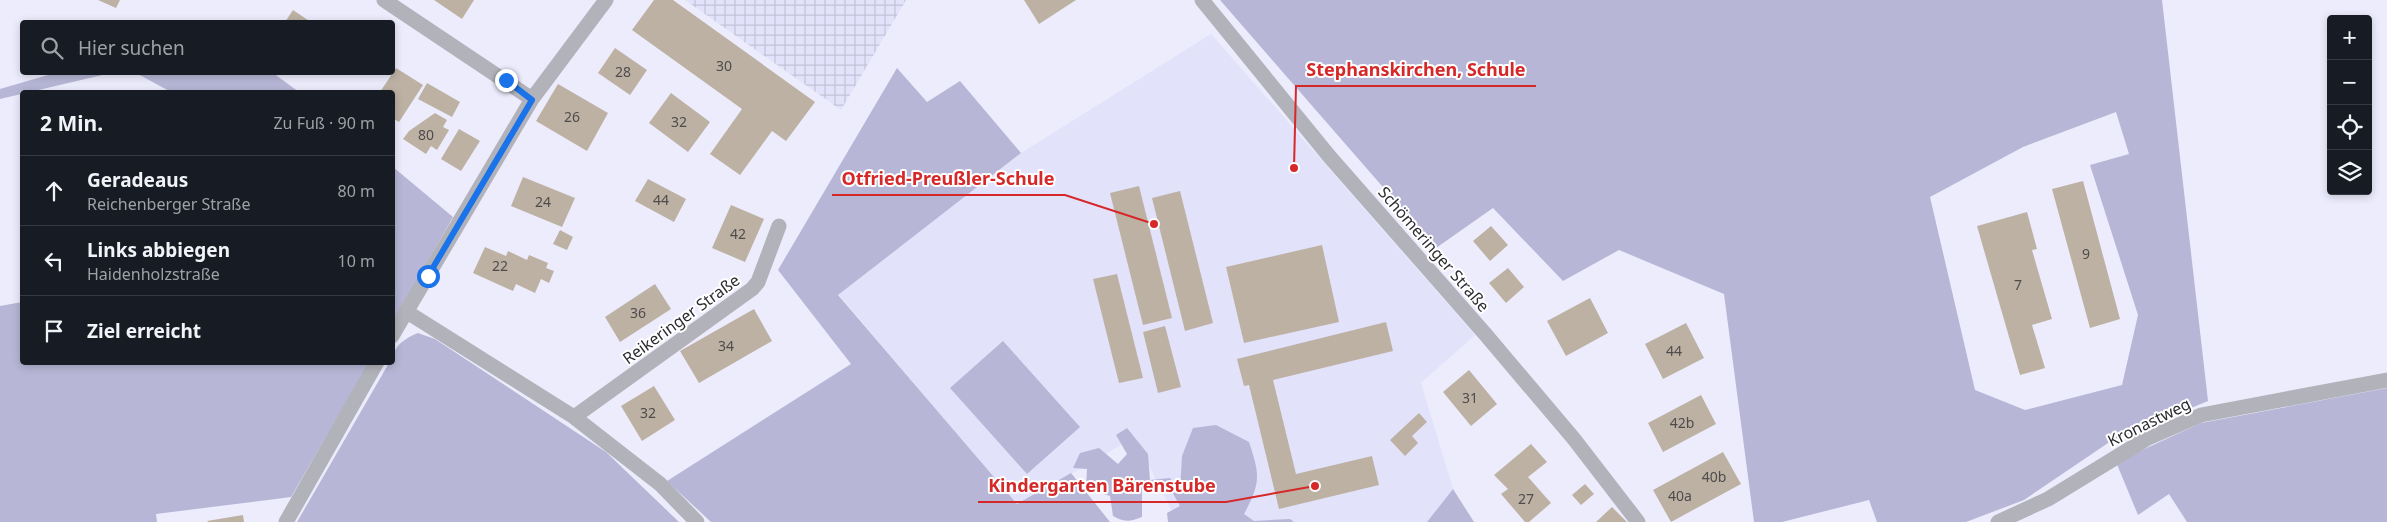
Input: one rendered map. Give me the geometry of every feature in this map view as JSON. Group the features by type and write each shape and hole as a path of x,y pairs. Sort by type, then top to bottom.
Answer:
{"street":[{"path":"384,0 532,100"},
{"path":"395,331 532,100 606,0"},
{"name":"Schömeringer Straße","path":"1202,0 1329,156 1412,249 1568,432 1638,522"},
{"name":"Reikeringer Straße","path":"574,418 752,289 758,282 779,226"},
{"path":"406,312 574,418 660,484 697,522"},
{"path":"286,522 376,365"},
{"name":"Kronastweg","path":"1998,522 2048,499 2146,439 2201,415 2387,380"}],"shaded area":[{"path":"685,0 906,0 841,110"},
{"path":"1220,0 2162,0 2208,401 2111,441 2024,500 1966,522 1877,522 1869,500 1782,522 1754,522 1724,294 1619,250 1563,281 1493,208 1436,248","holes":["2116,112 2129,154 2090,165 2138,315 2122,385 2025,410 1975,390 1930,197 2023,147"]},
{"path":"1211,34 1475,335 1421,383 1453,489 1427,522 1177,522 1135,437 1017,505 838,294 1021,153"},
{"path":"897,68 927,102 960,81 1021,153 838,295 1017,504 1071,473 1110,522 711,522 667,481 851,364 778,270"},
{"path":"48,75 102,75 38,90 20,90 20,94 0,99 0,89"},
{"path":"140,75 276,75 296,90 167,90"},
{"path":"395,169 453,217 395,319"},
{"path":"20,302 20,365 368,365 291,497 156,514 157,522 0,522 0,306"},
{"path":"418,333 435,339 606,452 679,522 297,522 388,365 395,365 395,351 408,338"},
{"path":"1003,341 1080,427 1027,474 950,388"},
{"path":"2387,388 2387,522 2187,522 2169,494 2138,515 2116,462 2201,423"},
{"path":"1216,425 1249,442 1253,453 1257,471 1256,486 1244,514 1254,521 1290,519 1294,522 1168,522 1167,513 1180,506 1171,490 1142,488 1142,517 1134,520 1123,520 1113,516 1110,496 1086,488 1087,469 1073,468 1080,453 1099,448 1118,464 1127,454 1116,435 1127,428 1148,454 1150,480 1170,478 1180,491 1182,456 1193,428"},
{"path":"1453,489 1474,522 1427,522"}],"building":[{"path":"98,0 120,0 116,8"},
{"path":"434,0 474,0 462,19"},
{"path":"654,0 673,0 815,102 786,141 772,131 740,175 710,154 742,109 632,30"},
{"path":"1024,0 1076,0 1039,24"},
{"path":"293,10 308,20 286,20"},
{"path":"615,48 647,70 630,95 598,73"},
{"path":"396,68 423,85 399,122 395,120 395,90 381,90 391,75 395,75"},
{"path":"427,83 460,102 452,117 418,99"},
{"path":"558,84 608,113 587,151 536,121"},
{"path":"671,93 710,122 688,152 649,123"},
{"path":"435,113 447,120 443,127 449,130 437,150 431,146 426,154 403,139 409,131"},
{"path":"459,129 480,141 461,171 441,159"},
{"path":"523,177 575,198 562,227 511,206"},
{"path":"648,179 686,199 674,222 635,201"},
{"path":"2083,181 2120,319 2090,328 2052,189"},
{"path":"1139,186 1172,318 1143,325 1110,193"},
{"path":"1180,191 1213,323 1185,331 1152,198"},
{"path":"731,205 764,219 745,262 712,248"},
{"path":"2027,212 2037,249 2032,250 2052,319 2032,325 2045,368 2020,375 1977,226"},
{"path":"1491,226 1508,245 1490,261 1473,241"},
{"path":"560,230 573,237 567,250 553,244"},
{"path":"1322,245 1339,322 1244,343 1226,267"},
{"path":"485,247 506,256 508,251 527,260 529,255 548,263 546,268 554,271 549,283 541,279 535,293 516,284 513,291 473,273"},
{"path":"1508,268 1524,287 1506,303 1489,283"},
{"path":"1117,274 1143,378 1119,383 1093,279"},
{"path":"655,284 671,309 620,342 605,317"},
{"path":"1590,298 1608,333 1566,356 1547,321"},
{"path":"754,309 772,341 699,383 680,351"},
{"path":"1386,322 1393,351 1273,380 1296,474 1372,456 1379,485 1279,509 1249,385 1244,386 1237,359"},
{"path":"1686,323 1704,358 1663,379 1645,344"},
{"path":"1165,326 1181,387 1158,393 1143,332"},
{"path":"1469,370 1497,404 1471,426 1443,392"},
{"path":"654,386 675,420 642,441 621,406"},
{"path":"1701,395 1716,424 1663,452 1648,423"},
{"path":"1419,413 1427,422 1412,436 1418,443 1405,456 1390,440"},
{"path":"1531,444 1547,462 1528,477 1551,503 1529,522 1525,522 1501,494 1508,489 1494,475"},
{"path":"1723,452 1741,484 1671,522 1653,490"},
{"path":"1585,484 1594,494 1581,505 1572,495"},
{"path":"1612,507 1627,522 1596,522"},
{"path":"243,515 244,522 207,521"}],"place":[{"name":"Stephanskirchen, Schule","path":"1294,168"},
{"name":"Otfried-Preußler-Schule","path":"1154,224"},
{"name":"Kindergarten Bärenstube","path":"1315,486"}],"route":[{"path":"428,276 532,100 506,80"}]}
